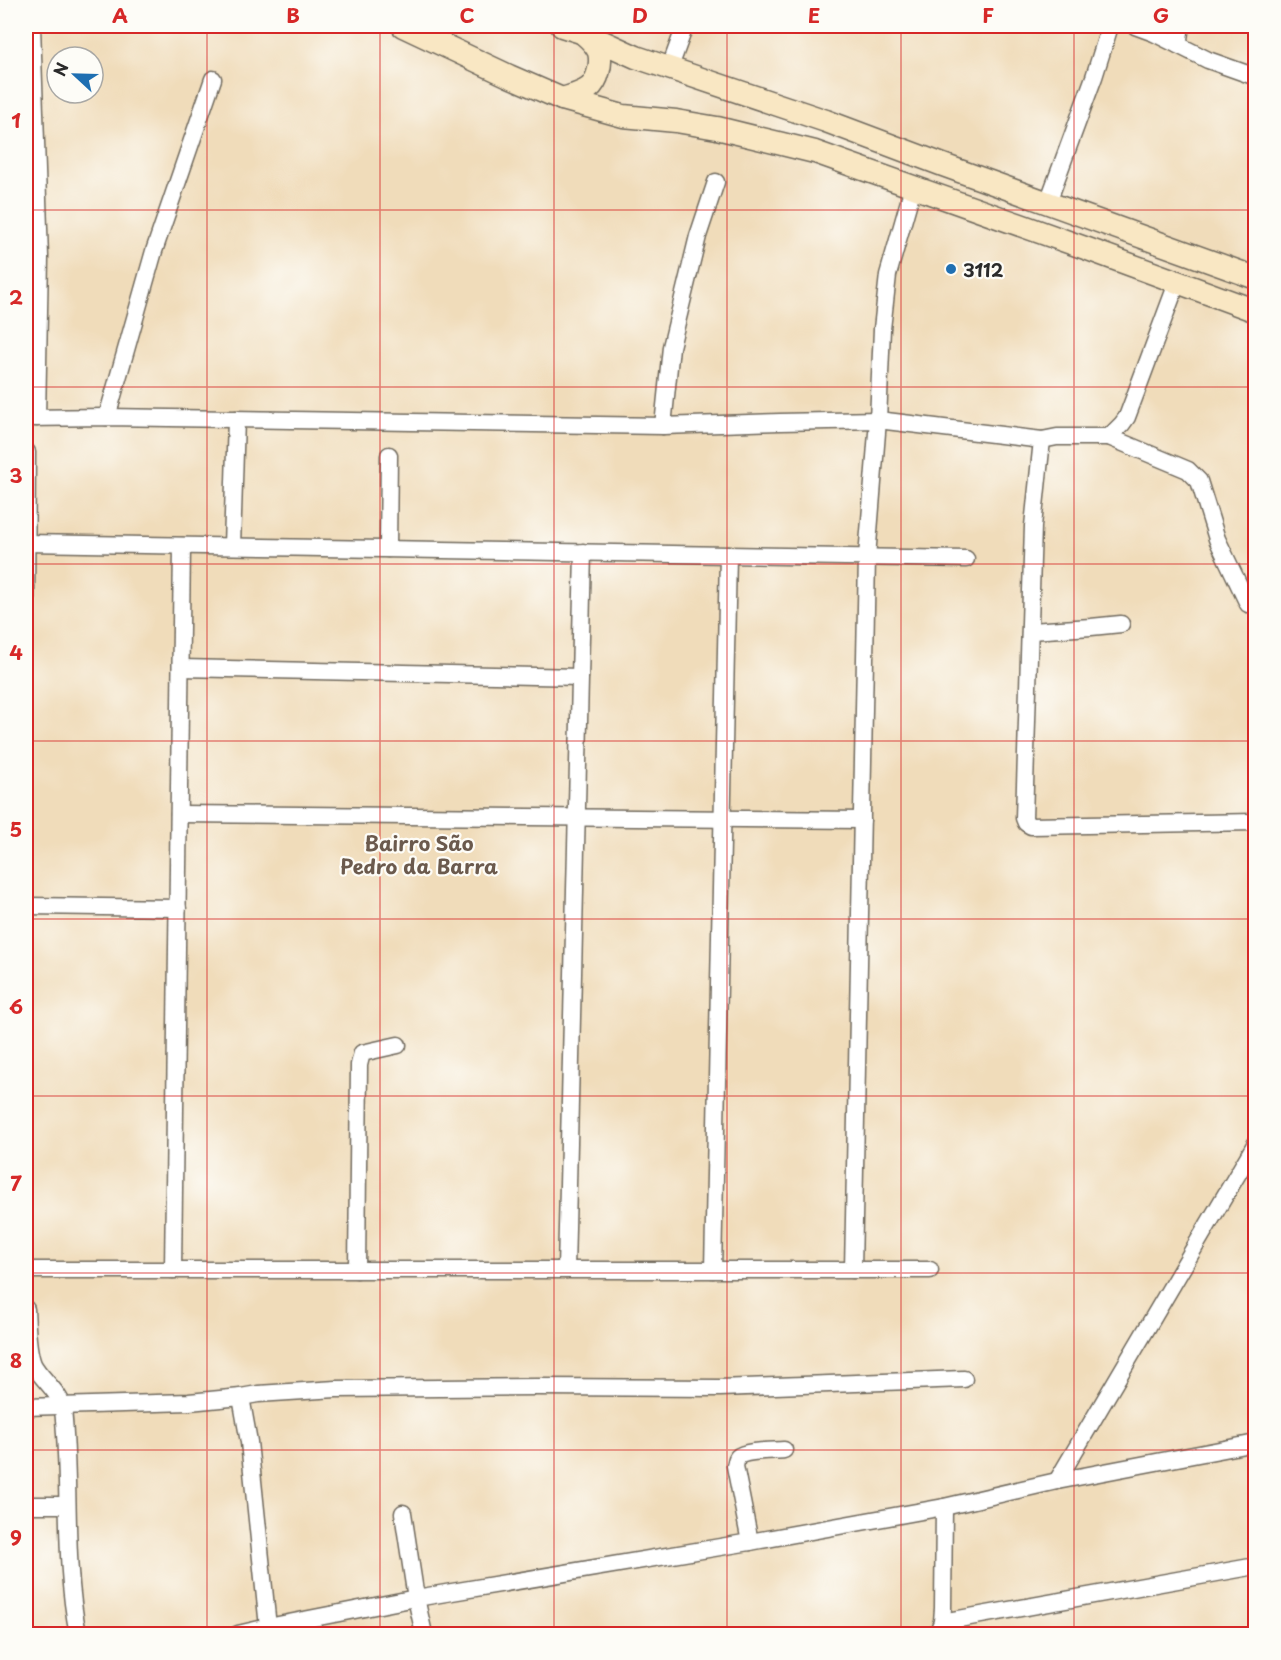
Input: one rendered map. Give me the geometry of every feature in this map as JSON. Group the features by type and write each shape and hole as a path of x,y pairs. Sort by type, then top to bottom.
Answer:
{"main road":[{"path":"403,26 562,99 623,116 676,121 750,134 815,152 1256,311"},
{"path":"562,99 589,88 593,84 600,60 593,42 571,29"},
{"path":"571,29 636,57 826,121 1256,278"}],"street":[{"path":"32,26 40,257 31,418 107,417 663,426 878,420 1042,440 1057,437 1109,437 1188,470 1199,481 1217,539 1248,604"},
{"path":"670,67 685,26"},
{"path":"1048,202 1094,77 1110,26"},
{"path":"1136,26 1208,60 1256,77"},
{"path":"1178,45 1181,26"},
{"path":"107,417 154,251 213,79"},
{"path":"663,426 670,347 698,236 716,182"},
{"path":"853,1270 867,557 878,420 882,329 888,275 913,187"},
{"path":"1109,437 1126,417 1177,283"},
{"path":"232,546 236,419"},
{"path":"1042,440 1033,526 1024,818 1026,823 1031,826 1256,822"},
{"path":"26,606 27,452"},
{"path":"388,549 389,455"},
{"path":"26,543 966,559"},
{"path":"173,1270 182,546"},
{"path":"566,1270 583,552"},
{"path":"713,1270 728,555"},
{"path":"1031,631 1121,624"},
{"path":"181,668 580,678"},
{"path":"179,814 862,820"},
{"path":"26,906 178,908"},
{"path":"357,1270 359,1065 362,1053 398,1045"},
{"path":"1057,1480 1256,1143"},
{"path":"26,1270 930,1270"},
{"path":"26,1309 33,1364 63,1406 70,1581 78,1635"},
{"path":"26,1407 189,1402 258,1394 336,1389 720,1388 964,1379"},
{"path":"241,1397 249,1442 268,1627"},
{"path":"238,1635 268,1627 296,1628 416,1598 945,1507 1057,1480 1256,1443"},
{"path":"750,1542 735,1466 736,1459 745,1453 784,1450"},
{"path":"26,1505 67,1505"},
{"path":"945,1507 939,1628 1256,1566"},
{"path":"403,1513 424,1635"}],"place":[{"name":"3112","path":"951,269"}],"district":[{"name":"Bairro São Pedro da Barra","path":"419,854"}]}
